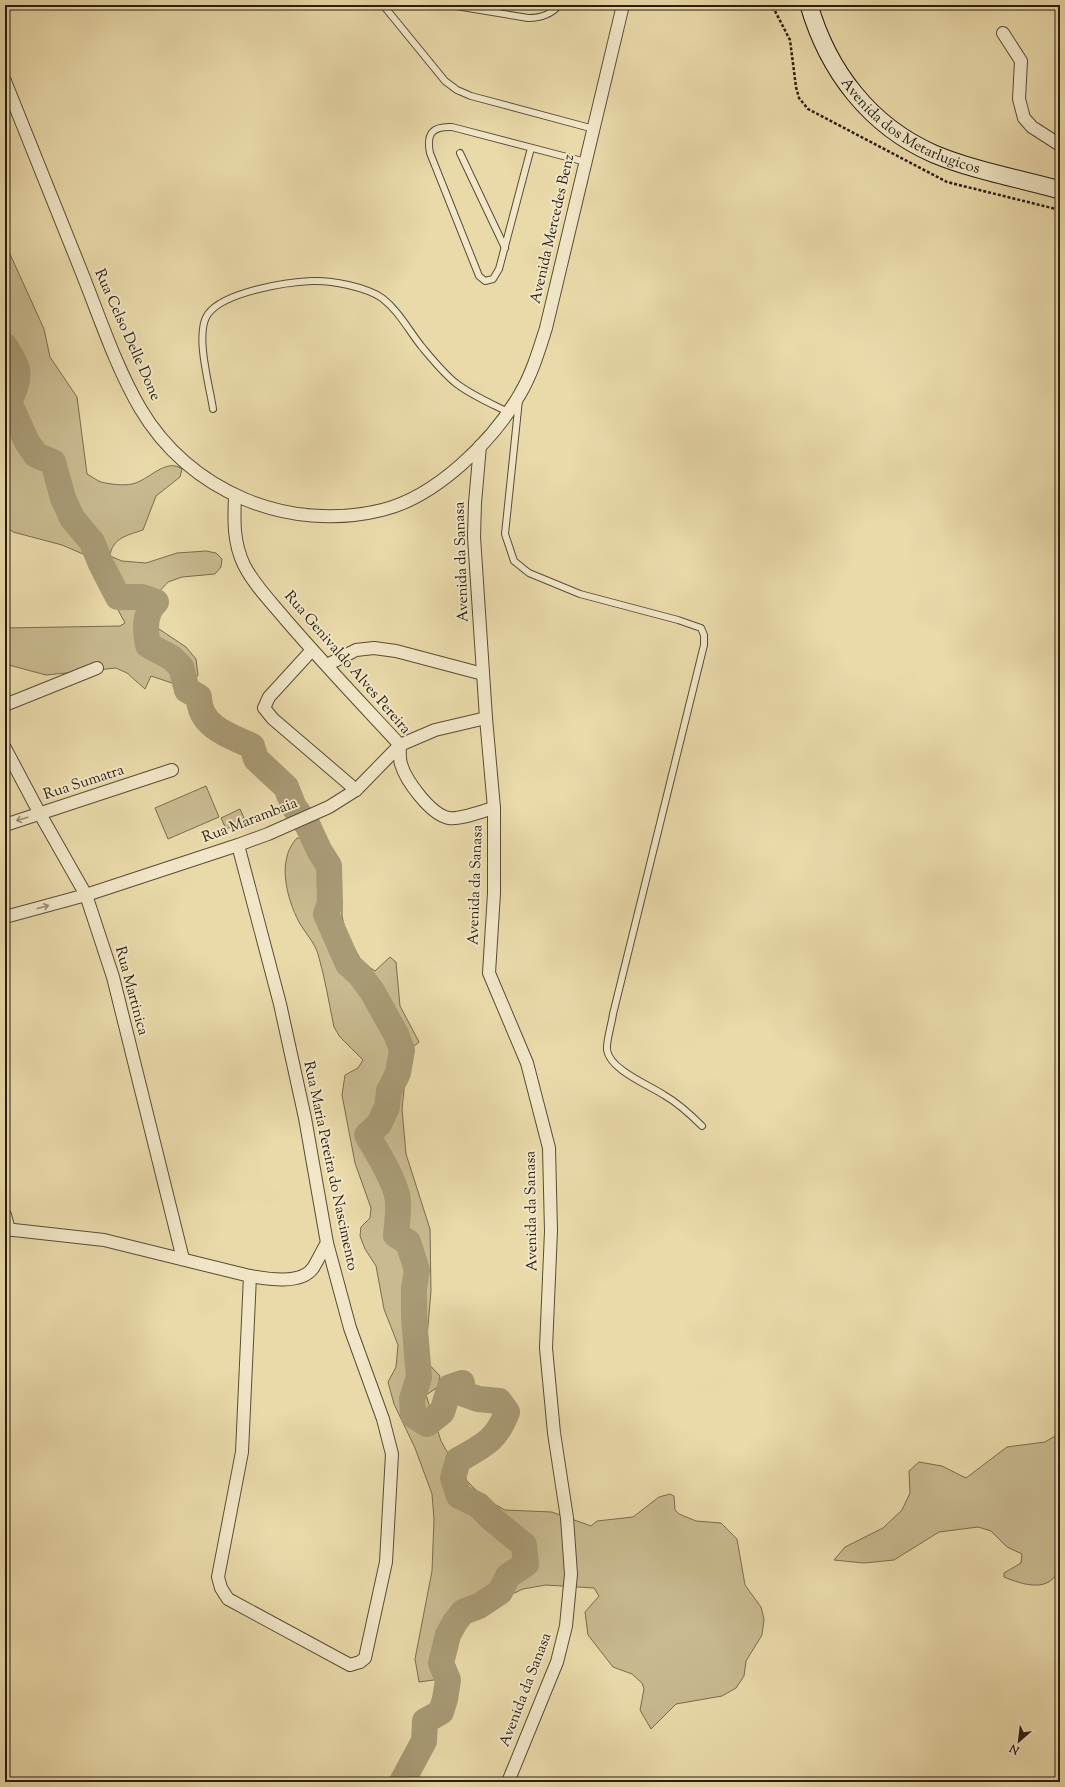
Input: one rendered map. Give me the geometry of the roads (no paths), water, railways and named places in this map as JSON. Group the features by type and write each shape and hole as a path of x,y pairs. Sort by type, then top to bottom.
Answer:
{"main road":[{"name":"Avenida dos Metarlugicos","path":"809,5 813,20 832,61 853,93 871,113 891,129 913,143 942,156 1010,177 1060,190"}],"street":[{"name":"Avenida Mercedes Benz","path":"480,446 508,412 519,395 536,359 546,328 623,5"},
{"path":"1003,33 1021,61 1019,99 1024,118 1032,127 1060,145"},
{"name":"Rua Celso Delle Done","path":"5,81 117,358 140,408 158,435 174,453 209,481 236,496 264,507 292,514 324,517 359,516 388,509 416,496 443,480 480,446"},
{"name":"Avenida da Sanasa","path":"480,446 475,503 474,537 486,718 494,808 494,893 489,973 527,1063 549,1148 551,1232 546,1348 554,1433 567,1518 571,1574 566,1626 557,1662 508,1782"},
{"name":"Rua Genivaldo Alves Pereira","path":"236,496 234,530 244,564 254,581 312,650 400,746 400,758 405,773 433,810 444,816 455,818 494,808"},
{"path":"327,665 356,650 374,648 396,651 483,674"},
{"path":"312,650 269,697 264,708 273,719 356,790"},
{"path":"5,705 97,668"},
{"name":"Rua Marambaia","path":"5,917 86,895 268,834 329,807 356,790 400,746 435,730 486,718"},
{"name":"Rua Martinica","path":"5,748 86,895 113,977 183,1259"},
{"name":"Rua Sumatra","path":"5,824 40,814 172,770"},
{"name":"Rua Maria Pereira do Nascimento","path":"238,845 280,1004 305,1118 327,1242 350,1328 383,1419 392,1454 386,1562 366,1658 360,1662 350,1665 228,1599 221,1588 218,1577 242,1452 250,1276"},
{"path":"5,1215 7,1230 104,1240 250,1276 270,1279 291,1279 303,1275 312,1269 327,1242"}],"lane":[{"path":"383,5 445,81 457,90 471,96 594,129"},
{"path":"450,5 528,18 545,16 559,5"},
{"path":"531,148 499,269 490,281 482,279 479,276 436,168 428,143 431,134 436,129 443,126 452,127 586,162"},
{"path":"460,153 505,248"},
{"path":"213,409 203,346 203,327 208,314 223,300 256,290 313,281 356,286 381,298 396,311 422,347 456,383 474,396 508,412"},
{"path":"519,395 504,534 514,561 529,573 580,594 678,620 701,628 704,635 704,645 613,1014 607,1051 616,1065 623,1072 664,1095 692,1116 702,1126"}],"waterway":[{"path":"5,346 14,362 18,374 16,386 9,402 27,442 36,455 53,462 63,498 72,518 92,542 101,564 118,597 142,597 156,602 149,611 146,622 148,645 172,658 181,667 187,690 199,697 200,707 204,716 210,723 226,734 252,746 256,759 286,787 294,807 308,826 319,850 329,866 330,902 326,914 348,964 360,975 372,991 396,1034 402,1050 398,1073 389,1091 387,1107 379,1124 367,1135 384,1164 395,1187 398,1204 396,1235 408,1242 417,1270 414,1288 414,1318 419,1377 412,1399 413,1415 427,1424 442,1412 450,1387 462,1383 464,1394 478,1399 499,1401 507,1412 503,1422 494,1436 475,1451 458,1460 453,1478 459,1496 478,1505 492,1519 524,1545 526,1564 508,1576 500,1592 479,1606 463,1612 455,1622 448,1635 441,1663 448,1680 441,1712 425,1721 424,1741 402,1782"}]}
